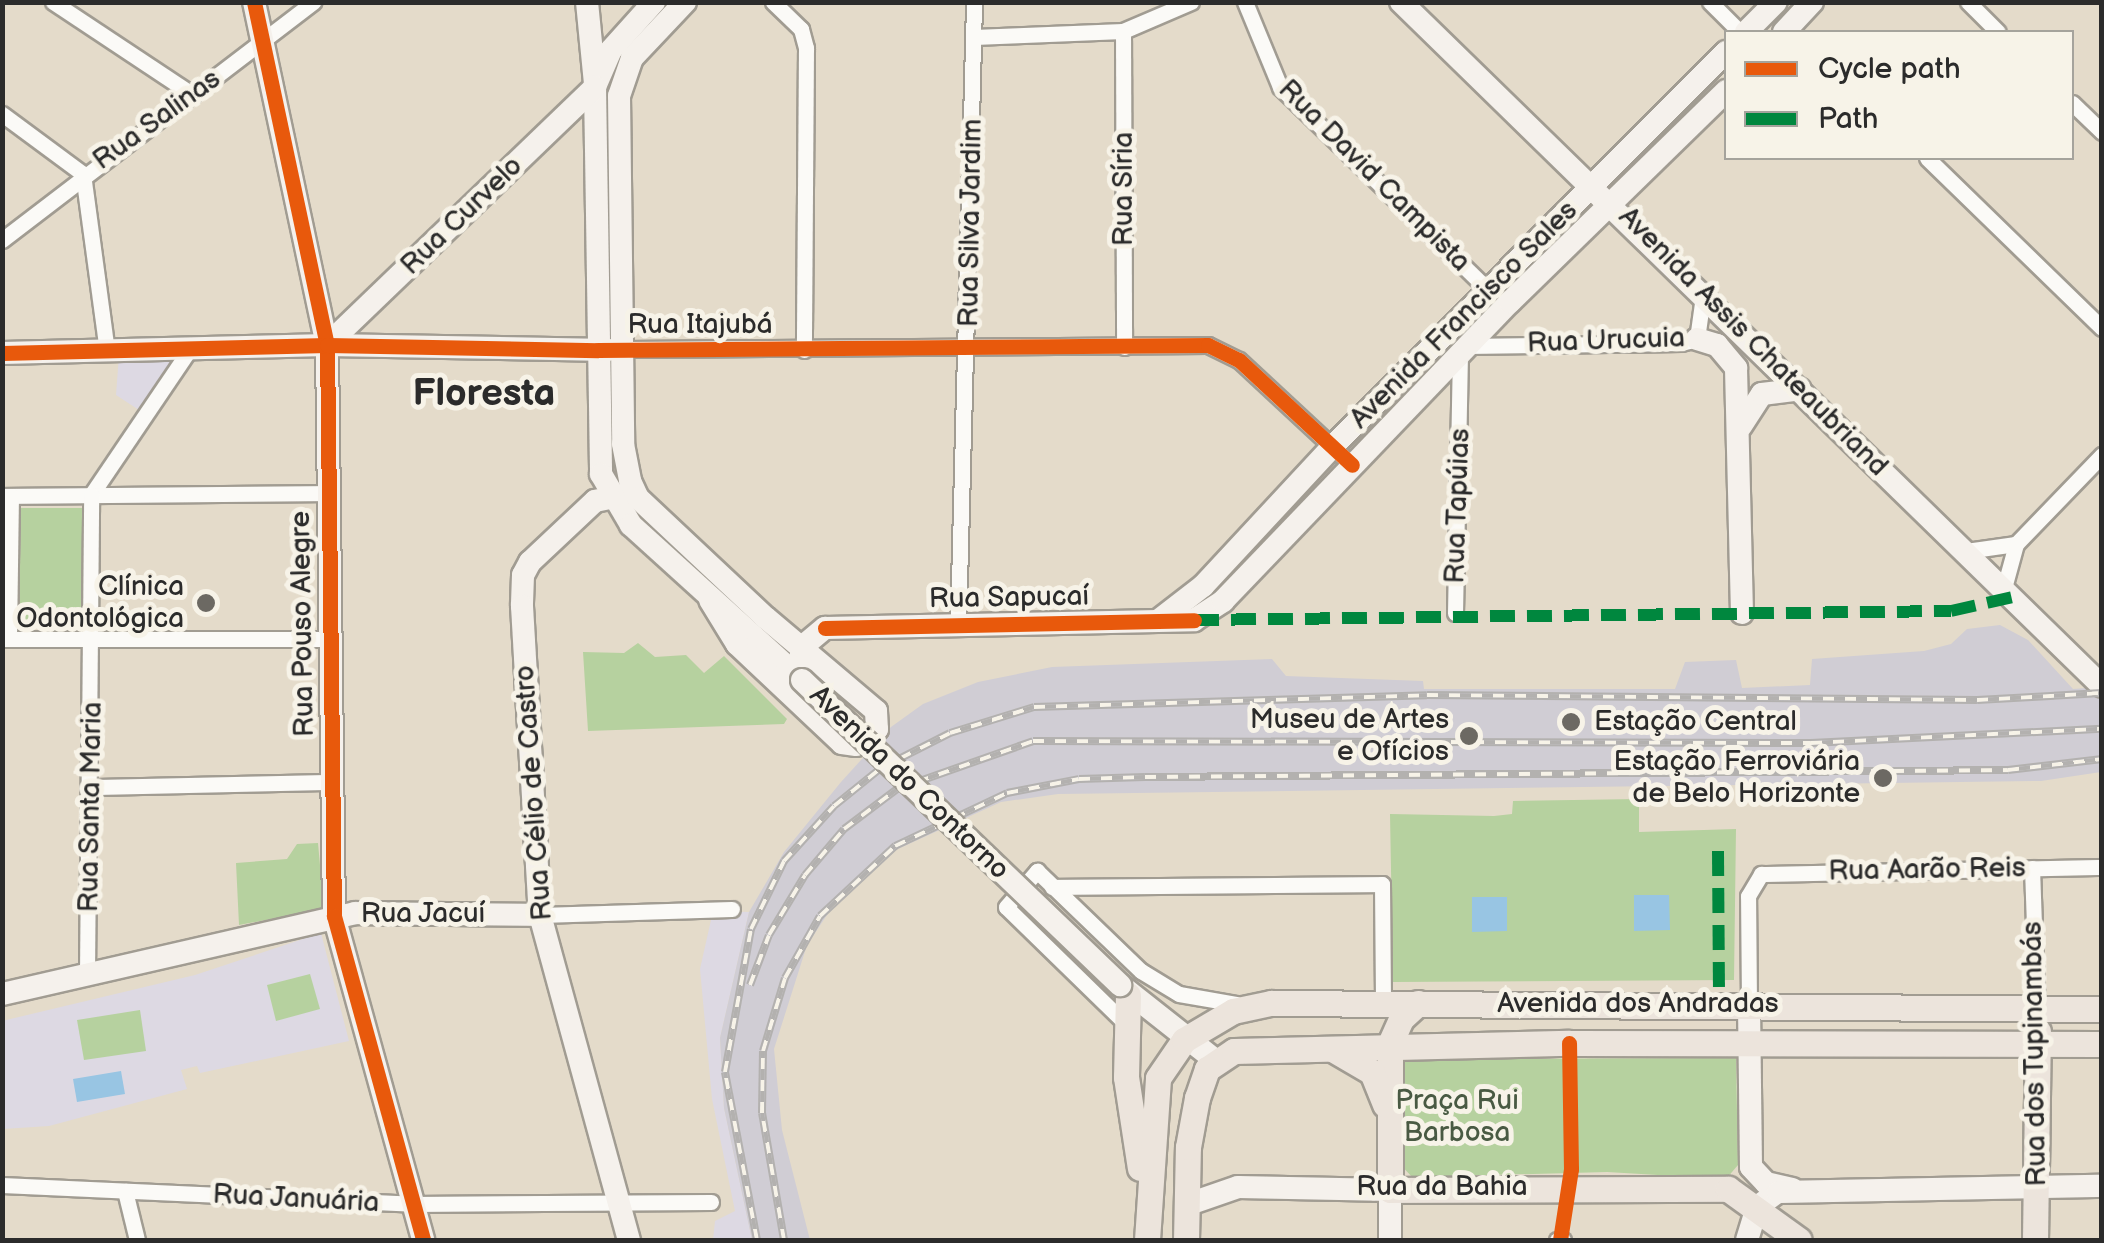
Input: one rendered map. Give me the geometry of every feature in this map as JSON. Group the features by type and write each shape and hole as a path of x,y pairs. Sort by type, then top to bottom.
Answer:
{"main road":[{"path":"1124,990 1134,1151 1146,1186"},
{"name":"Avenida dos Andradas","path":"1184,1040 1208,1021 1270,1003 2102,1009"},
{"path":"1390,1190 1390,1044 1401,1019 1418,1004"},
{"name":"Rua dos Tupinambás","path":"2036,1240 2037,1010"},
{"path":"1147,1240 1146,1186 1158,1078 1184,1040"},
{"name":"Avenida dos Andradas","path":"1215,1060 1256,1047 1390,1044 2102,1044"},
{"path":"1328,1048 1372,1072 1388,1120"},
{"path":"1186,1240 1197,1098 1215,1060"},
{"name":"Rua da Bahia","path":"1390,1190 1728,1189 1796,1238"},
{"path":"1762,1240 1796,1238"}],"street":[{"path":"53,2 193,95"},
{"name":"Rua Pouso Alegre","path":"254,2 327,344 334,916 423,1240"},
{"name":"Rua Salinas","path":"2,240 313,2"},
{"path":"587,2 595,87 598,453 610,498"},
{"path":"595,87 611,50 654,2"},
{"name":"Avenida do Contorno","path":"685,2 632,58 619,96 625,349 623,444 632,489 802,648 800,677"},
{"path":"773,2 800,29 806,48 804,350"},
{"name":"Rua Silva Jardim","path":"958,623 969,346 974,2"},
{"path":"974,36 1123,30 1191,2"},
{"name":"Rua David Campista","path":"1244,2 1280,88 1488,290"},
{"name":"Avenida Assis Chateaubriand","path":"1401,2 1702,290 2102,686"},
{"path":"1710,2 1741,30"},
{"path":"1745,30 1776,2"},
{"path":"1791,30 1812,2"},
{"path":"1968,2 1996,30"},
{"name":"Rua Síria","path":"1123,30 1124,347"},
{"name":"Avenida Francisco Sales","path":"1159,620 1204,586 1332,448 1724,54"},
{"path":"595,87 619,96"},
{"name":"Rua Curvelo","path":"327,344 595,87"},
{"name":"Avenida Francisco Sales","path":"1194,620 1222,601 1463,350 1724,92"},
{"path":"2074,105 2102,132"},
{"path":"2,114 84,174 106,352"},
{"path":"1929,160 2102,328"},
{"name":"Rua Urucuia","path":"1463,350 1697,339 1702,290"},
{"path":"1697,339 1730,355 1742,426 1742,613"},
{"name":"Rua Itajubá","path":"2,353 327,344 598,350 969,346 1225,350 1352,466"},
{"path":"92,495 189,350"},
{"name":"Rua Tapúias","path":"1455,613 1463,350"},
{"name":"Rua Tapúias","path":"1432,382 1460,400"},
{"path":"1742,426 1762,394 1800,390"},
{"path":"2009,593 2016,544 2102,456"},
{"path":"326,493 7,496 6,638 329,640"},
{"name":"Rua Santa Maria","path":"86,974 95,640 92,495"},
{"name":"Avenida do Contorno","path":"610,498 710,600 800,677 1124,990 1184,1040 1215,1060"},
{"name":"Rua Célio de Castro","path":"610,498 583,510 523,575 540,915 629,1240"},
{"path":"1966,551 2016,544"},
{"path":"710,600 737,644 842,743 861,742 877,729 876,711 802,648 825,628"},
{"name":"Rua Sapucaí","path":"766,618 825,628 1194,620"},
{"path":"92,787 330,782"},
{"name":"Rua Aarão Reis","path":"1750,1004 1748,896 1754,880 1770,872 2102,867"},
{"name":"Rua dos Tupinambás","path":"2032,868 2037,1010"},
{"name":"Avenida do Contorno","path":"1052,887 1037,872 1006,907 1126,1023"},
{"path":"1052,887 1382,884 1383,1003"},
{"path":"1052,887 1141,970 1179,994 1210,1004 1270,1003"},
{"name":"Rua Jacuí","path":"3,987 86,974 334,916 732,909"},
{"path":"1750,1004 1751,1167 1766,1183 1800,1191"},
{"name":"Rua Januária","path":"2,1185 413,1204 710,1202"},
{"path":"1747,1240 1758,1207 1778,1192 2102,1186"},
{"name":"Rua da Bahia","path":"1186,1205 1238,1187 1390,1190"},
{"path":"1390,1190 1390,1240"},
{"path":"125,1191 137,1240"}],"shaded area":[{"path":"119,355 178,355 142,412 116,395"},
{"path":"2000,625 2028,640 2073,689 2101,687 2101,772 2041,781 1058,794 1001,802 889,853 837,900 807,945 774,1049 782,1130 810,1240 752,1240 724,1108 720,1038 749,912 784,852 841,782 891,727 923,704 978,682 1052,667 1272,659 1286,676 1423,681 1424,689 1675,689 1685,662 1736,660 1742,688 1810,685 1812,659 1924,651 1951,644 1967,629"},
{"path":"713,911 749,912 720,1038 724,1108 752,1240 713,1240 715,1221 735,1211 712,1099 700,969"},
{"path":"321,933 349,1041 200,1073 197,1066 181,1070 187,1089 49,1126 3,1129 2,1021 195,975"}],"green space":[{"path":"21,508 82,508 86,627 19,627"},
{"path":"638,643 655,657 686,655 704,673 724,656 787,719 784,724 588,731 583,652 624,653"},
{"path":"1639,799 1639,832 1736,829 1734,980 1393,982 1390,814 1494,816 1512,814 1513,801"},
{"path":"318,843 324,909 239,925 236,863 287,859 297,844"},
{"path":"310,974 320,1009 276,1021 267,985"},
{"path":"140,1010 146,1051 84,1060 77,1020"},
{"name":"Praça Rui Barbosa","path":"1736,1058 1738,1165 1726,1179 1607,1172 1412,1177 1399,1163 1400,1059"}],"water":[{"path":"1634,895 1669,895 1670,930 1634,931"},
{"path":"1472,897 1507,897 1507,931 1472,932"},
{"path":"121,1071 125,1094 77,1102 73,1079"}],"railway":[{"path":"757,1240 725,1072 751,929 784,861 834,806 881,768 950,733 1034,707 1427,695 1977,700 2102,693"},
{"path":"750,985 769,935 805,875 844,829 897,789 1033,741 1811,743 2102,729"},
{"path":"784,1240 762,1113 763,1051 785,978 820,916 895,846 1007,793 1079,779 2008,770 2102,759"}],"marked path":[{"path":"1194,620 1951,611 2013,597"},
{"path":"1718,851 1719,1004"}],"cycle path":[{"path":"254,2 327,345 334,916 423,1240"},
{"path":"2,353 327,345 598,350 1208,345 1239,360 1352,465"},
{"path":"825,628 1194,620"},
{"path":"1560,1240 1571,1169 1569,1043"}],"place":[{"name":"Clínica Odontológica","path":"206,603"},
{"name":"Estação Central","path":"1571,722"},
{"name":"Museu de Artes e Ofícios","path":"1469,736"},
{"name":"Estação Ferroviária de Belo Horizonte","path":"1883,778"}],"district":[{"name":"Floresta","path":"484,394"}]}
